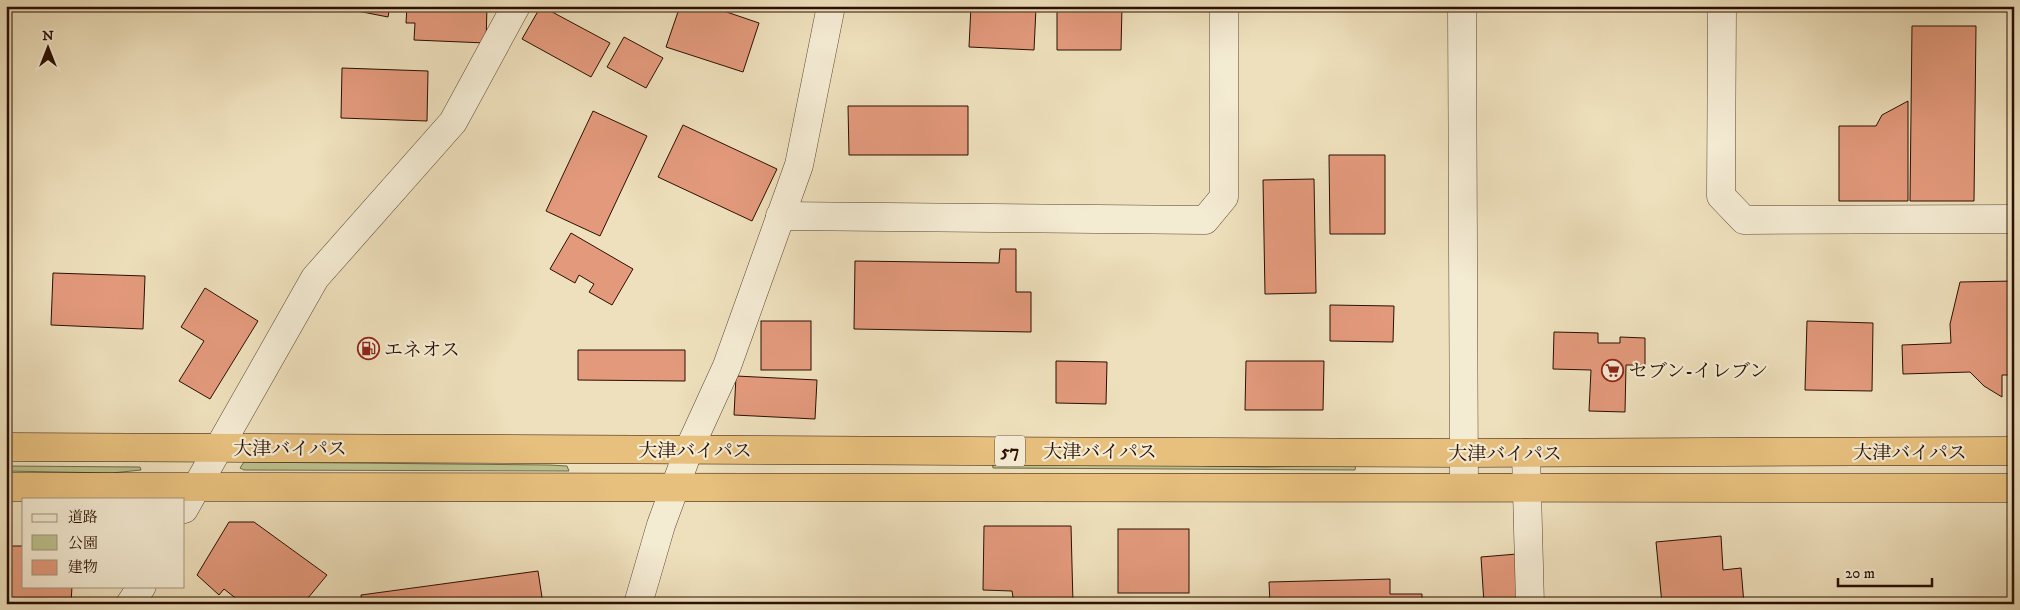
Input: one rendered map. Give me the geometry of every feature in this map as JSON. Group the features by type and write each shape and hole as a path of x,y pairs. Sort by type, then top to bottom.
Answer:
{"highway":[{"name":"大津バイパス","path":"6,447 1464,453 2014,451"},
{"name":"大津バイパス","path":"6,487 190,498 674,487 2014,488"}],"street":[{"path":"190,498 315,278 453,122 516,6"},
{"path":"638,604 661,524 674,487 688,450 726,366 799,165 831,6"},
{"path":"780,216 1205,220 1224,197 1224,6"},
{"path":"1462,6 1464,487"},
{"path":"1722,6 1721,196 1744,220 2014,219"},
{"path":"1526,453 1530,604"},
{"path":"130,604 141,588"}],"green space":[{"path":"992,461 1264,467 1356,465 1355,470 993,468"},
{"path":"244,462 550,465 567,466 569,471 244,470 240,468"},
{"path":"6,466 140,467 141,470 112,473 6,471"}],"building":[{"path":"332,6 390,6 388,17"},
{"path":"407,6 487,6 486,43 414,40 415,23 406,23"},
{"path":"541,6 610,43 591,77 522,39"},
{"path":"680,6 709,6 759,23 743,72 666,47"},
{"path":"971,6 1036,8 1034,50 969,47"},
{"path":"1057,6 1122,7 1121,50 1057,50"},
{"path":"1912,26 1976,26 1974,201 1910,201"},
{"path":"624,37 663,58 646,88 607,67"},
{"path":"342,68 428,71 427,121 341,118"},
{"path":"2010,89 2014,89 2014,141 2009,141"},
{"path":"1908,101 1908,201 1839,201 1839,126 1876,126 1882,115"},
{"path":"848,106 968,106 968,155 849,155"},
{"path":"593,111 647,136 600,236 546,211"},
{"path":"683,125 777,169 752,221 658,177"},
{"path":"1329,155 1385,155 1385,234 1330,234"},
{"path":"1314,179 1316,293 1265,294 1263,180"},
{"path":"571,233 633,269 612,305 589,292 594,284 579,275 575,283 550,269"},
{"path":"1000,249 1016,249 1016,292 1031,292 1031,332 854,329 855,261 999,263"},
{"path":"53,273 145,276 143,329 51,325"},
{"path":"2014,281 2014,320 2011,320 2012,375 2002,375 2002,397 1984,386 1970,372 1903,374 1902,345 1951,343 1950,324 1960,282"},
{"path":"205,288 258,321 210,399 179,381 204,341 181,327"},
{"path":"1330,305 1394,306 1393,342 1330,341"},
{"path":"761,321 811,321 811,370 761,370"},
{"path":"1807,321 1873,323 1872,391 1805,390"},
{"path":"1554,332 1598,333 1598,343 1620,343 1620,337 1645,338 1645,365 1626,365 1625,412 1589,411 1591,370 1553,369"},
{"path":"578,350 685,350 685,381 578,380"},
{"path":"1056,361 1107,362 1106,404 1056,403"},
{"path":"1246,361 1324,361 1323,410 1245,410"},
{"path":"736,376 817,380 815,419 734,415"},
{"path":"229,522 254,522 327,575 303,604 243,604 224,589 219,595 197,575"},
{"path":"984,526 1071,526 1073,604 1014,604 1012,591 983,590"},
{"path":"1118,529 1189,529 1189,593 1118,593"},
{"path":"1721,536 1723,570 1741,568 1744,604 1662,604 1656,542"},
{"path":"6,546 22,546 22,588 72,588 71,604 6,604"},
{"path":"1517,554 1521,604 1484,604 1481,557"},
{"path":"538,571 543,604 362,604 361,595"},
{"path":"1390,579 1390,594 1422,594 1422,604 1270,604 1269,582"}],"place":[{"name":"エネオス","path":"368,349"},
{"name":"セブン-イレブン","path":"1613,370"}]}
